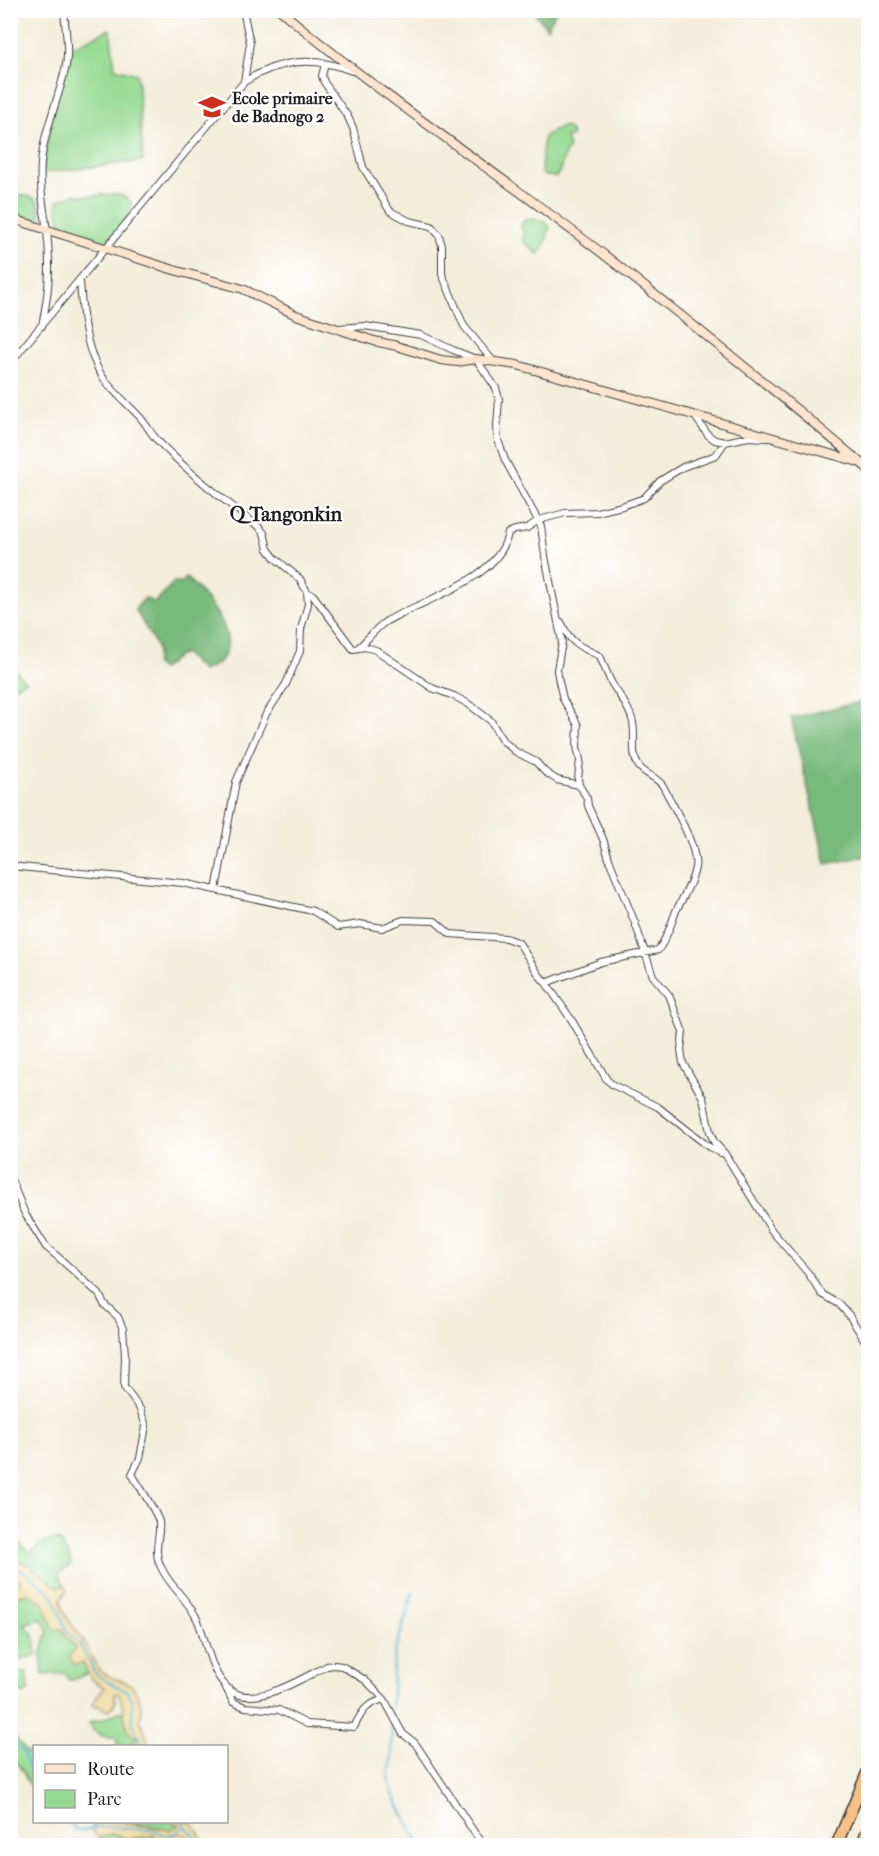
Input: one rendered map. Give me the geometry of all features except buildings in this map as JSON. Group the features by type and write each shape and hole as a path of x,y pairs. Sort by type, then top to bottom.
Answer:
{"highway":[{"path":"836,1845 868,1771"},
{"path":"861,1845 868,1829"}],"street":[{"path":"42,327 49,293 50,270 47,230 40,188 41,161 58,90 66,68 64,10"},
{"path":"243,10 250,43 244,82"},
{"path":"280,10 361,74 606,257 866,466"},
{"path":"10,363 80,282 244,82 278,65 309,62 341,67 361,74"},
{"path":"325,64 322,76 324,82 348,117 363,167 390,210 409,220 431,226 439,235 442,246 442,274 464,326 494,361"},
{"path":"10,218 174,270 243,288 296,315 331,328 441,360 458,362 476,358"},
{"path":"80,282 83,321 92,355 104,379 140,417 155,438 193,476 259,527 264,533 268,549 300,579 308,592 308,604 301,629 300,651 286,684 266,714 236,783 216,890"},
{"path":"331,328 365,326 421,335 476,358 517,365 866,466"},
{"path":"476,358 487,372 499,399 497,434 505,460 539,520 562,642 557,670 563,699 578,725 579,785 587,798 588,806 603,839 653,976 669,995 683,1032 681,1050 683,1063 703,1098 710,1132 714,1142 725,1154 772,1231 808,1273 822,1294 844,1309 868,1346"},
{"path":"694,416 708,435 715,440 725,442 748,437 777,439"},
{"path":"358,648 384,623 469,580 499,556 507,542 508,533 527,528 539,520 565,513 597,512 644,498 660,481 683,467 716,455 725,442"},
{"path":"308,592 314,595 353,649 365,647 376,650 432,688 467,703 491,721 502,740 516,752 536,762 557,780 579,785"},
{"path":"546,983 601,962 658,950 663,944 690,885 696,866 694,849 663,786 658,779 642,771 637,764 633,722 600,656 569,639 558,616"},
{"path":"10,866 161,880 216,890 313,911 338,927 360,924 382,928 403,920 435,921 450,934 506,938 519,943 571,1019 606,1080 658,1107 709,1148 725,1154"},
{"path":"10,1177 25,1214 46,1247 93,1288 104,1304 118,1317 123,1329 124,1387 140,1409 146,1426 140,1458 132,1474 157,1516 159,1524 156,1543 161,1568 193,1611 213,1666 233,1702 245,1707 279,1710 307,1724 354,1727 364,1708 384,1699"},
{"path":"223,1682 233,1692 243,1695 260,1695 279,1689 327,1666 342,1666 358,1675 384,1699 403,1734 415,1743 476,1835 487,1845"}],"green space":[{"path":"533,11 556,11 547,28"},
{"path":"110,29 115,68 137,74 143,161 41,173 67,49"},
{"path":"565,126 570,130 572,136 566,138 569,148 556,177 545,176 541,173 545,136"},
{"path":"76,194 122,196 132,205 122,225 105,242 79,232 62,229 57,207 59,200"},
{"path":"16,195 34,198 37,201 42,222 38,223 11,214 10,202"},
{"path":"524,220 545,221 550,228 543,249 538,254 523,241 524,234 521,227"},
{"path":"186,577 209,602 222,623 226,633 225,654 219,662 203,671 184,654 161,670 155,665 157,651 155,644 135,609 145,598 154,603 174,582 180,584"},
{"path":"10,664 25,681 11,688 10,688"},
{"path":"868,700 868,856 826,864 791,718"},
{"path":"10,1528 21,1545 30,1553 43,1543 59,1541 69,1555 71,1564 58,1575 65,1585 55,1586 27,1564 11,1558"},
{"path":"26,1593 43,1601 54,1629 62,1629 77,1649 88,1673 73,1680 69,1680 65,1673 43,1675 41,1656 48,1631 42,1619 31,1621 24,1625 34,1635 36,1655 15,1661 16,1672 27,1673 28,1692 11,1695 11,1599"},
{"path":"119,1712 125,1713 128,1731 137,1738 137,1741 129,1745 118,1745 116,1736 100,1735 89,1724"},
{"path":"11,1733 33,1760 33,1790 20,1768 11,1758"},
{"path":"130,1823 180,1825 170,1830"},
{"path":"113,1833 127,1839 153,1836 161,1845 102,1845 99,1838"}],"sand":[{"path":"10,1558 27,1564 55,1586 65,1585 67,1590 61,1599 67,1617 99,1669 108,1676 129,1684 137,1693 142,1711 140,1720 150,1745 129,1745 137,1741 137,1738 128,1731 119,1694 115,1694 115,1704 108,1711 93,1705 95,1698 105,1688 91,1679 83,1663 74,1665 69,1656 76,1648 62,1629 54,1629 43,1601 26,1593 12,1598 11,1593 20,1580 11,1576"},
{"path":"124,1823 170,1830 179,1825 174,1823 192,1823 204,1845 188,1845 188,1837 181,1833 163,1841 153,1836 127,1839 113,1833 99,1838 93,1833 93,1824"}],"waterway":[{"path":"10,1566 28,1573 53,1595 67,1632 79,1643 95,1673 127,1691 132,1699 133,1726 143,1745"},
{"path":"391,1709 394,1655 413,1592"},
{"path":"391,1715 392,1755 389,1779 393,1794 421,1846"},
{"path":"10,1741 23,1752 33,1776"},
{"path":"71,1823 76,1830 82,1831 97,1827 113,1827 154,1831 166,1835 173,1834 185,1826"},
{"path":"183,1823 193,1834 198,1846"}],"place":[{"name":"Ecole primaire de Badnogo 2","path":"212,107"}],"district":[{"name":"Q Tangonkin","path":"286,514"}]}
